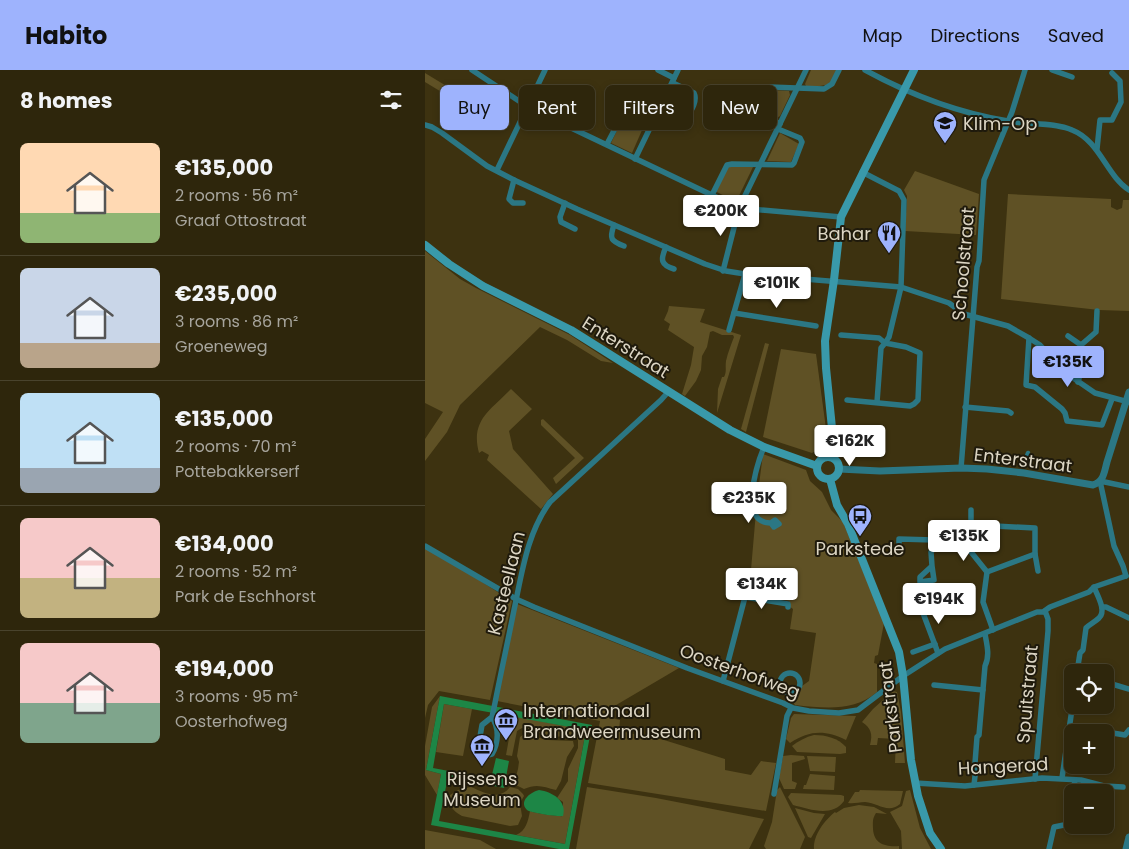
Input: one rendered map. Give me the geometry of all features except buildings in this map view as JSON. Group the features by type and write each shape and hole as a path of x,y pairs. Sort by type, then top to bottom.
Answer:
{"main road":[{"path":"829,457 833,428 825,352 841,217 914,70"},
{"name":"Enterstraat","path":"425,244 449,264 483,286 571,330 730,430 764,447 817,466"},
{"path":"829,457 836,461 839,469 836,475 830,479 820,476 817,466 821,459 829,457"},
{"name":"Parkstraat","path":"830,479 835,500 849,524 899,652 915,783 930,834 941,849"}],"street":[{"path":"472,70 519,101"},
{"path":"538,85 545,70"},
{"path":"658,70 680,85"},
{"path":"671,85 678,70"},
{"path":"723,271 739,208 806,70"},
{"path":"712,195 727,165 794,163 802,142 800,138 779,127 755,110 754,106 764,89 770,87 797,89 828,88 839,70"},
{"path":"865,70 904,90 959,109 1009,122 1051,125 1072,130 1097,150 1122,185 1129,190"},
{"name":"Schoolstraat","path":"961,468 984,180 1009,122 1025,70"},
{"path":"1052,70 1072,77"},
{"path":"1097,150 1100,120 1112,120 1121,102 1120,81 1112,72"},
{"path":"693,92 696,96 693,106"},
{"path":"425,125 432,127 487,166 514,180 666,248 723,271 901,287 949,303 973,318 1008,326 1040,345 1066,373 1095,393 1128,402"},
{"path":"497,170 519,125"},
{"path":"577,130 739,208 841,217"},
{"path":"607,144 615,130"},
{"path":"635,159 649,130"},
{"path":"862,172 899,191 903,198 901,287 889,337 881,348 877,402"},
{"path":"514,180 509,199 513,203 523,203"},
{"path":"565,203 560,217 561,222 575,229"},
{"path":"614,225 611,233 612,239 614,242 624,246"},
{"path":"666,248 662,256 663,263 674,269"},
{"path":"729,330 745,274"},
{"path":"1078,382 1081,345 1096,332 1097,311"},
{"path":"734,313 816,326"},
{"path":"841,335 879,338 885,343 906,347 920,353 918,400 914,404 910,406 847,400"},
{"path":"1068,336 1081,345"},
{"path":"1029,338 1026,385 1035,387 1062,409 1067,421 1102,425 1112,398"},
{"name":"Kasteellaan","path":"492,717 498,726 495,749 492,754 484,756 479,753 478,748 482,725 492,717 516,599 532,535 539,519 550,502 669,391"},
{"path":"1127,576 1114,546 1100,481 1105,474 1107,462 1128,402 1129,392"},
{"path":"965,407 1008,411 1011,413"},
{"path":"764,447 755,477 753,503 755,515 763,522 771,523"},
{"path":"1027,459 1028,453"},
{"name":"Enterstraat","path":"839,469 899,471 961,468 1015,471 1090,485 1100,481"},
{"path":"1100,481 1129,487"},
{"path":"971,510 971,527"},
{"path":"993,630 983,602 987,572 968,550 968,529 976,525 1035,528 1035,554 1038,572"},
{"path":"899,553 899,539 933,540 935,547"},
{"path":"932,566 931,552 935,547 967,541"},
{"name":"Oosterhofweg","path":"425,546 516,599 785,704 791,708 833,712 858,710 903,676 938,653 1037,612 1045,611 1050,607 1089,592 1094,587 1127,576"},
{"path":"987,572 1035,554"},
{"path":"1078,664 1080,653 1083,650 1086,628 1101,616 1101,607 1094,587"},
{"path":"723,681 745,597 788,604 788,607"},
{"path":"920,605 938,653"},
{"path":"1101,607 1106,607 1129,618"},
{"name":"Spuitstraat","path":"1035,779 1048,631 1048,619 1045,611"},
{"path":"974,785 977,737 979,735 988,648 985,634"},
{"path":"913,652 935,644"},
{"path":"934,685 983,690"},
{"path":"1114,685 1129,689"},
{"path":"774,794 787,716 791,708 791,693"},
{"path":"1114,733 1125,735 1129,730"},
{"path":"1062,778 1064,765"},
{"name":"Hangerad","path":"915,783 982,785 985,782 1062,778 1123,787"},
{"path":"1074,784 1075,780"},
{"path":"1049,849 1054,827 1064,825"},
{"path":"1126,849 1129,837"}],"shaded area":[{"path":"811,70 838,70 831,84 806,86 805,84"},
{"path":"425,73 445,85 440,85 440,91 425,82"},
{"path":"777,90 789,91 790,95 780,116 777,118"},
{"path":"617,130 642,130 632,153 611,143"},
{"path":"780,133 799,144 791,162 767,161"},
{"path":"728,166 753,167 736,202 715,191"},
{"path":"915,171 979,194 976,235 905,231 907,196 904,190"},
{"path":"1008,194 1111,199 1111,207 1117,210 1122,208 1123,200 1129,200 1129,311 1099,310 1001,299"},
{"path":"425,251 460,279 570,335 613,363 601,361 567,340 540,327 460,405 447,432 425,461 425,439 443,412 425,403"},
{"path":"669,306 705,309 700,322 741,335 717,413 718,389 722,377 725,375 726,361 734,337 733,335 710,332 707,347 702,356 701,370 696,381 685,396 682,394 691,365 694,347 668,330 670,324 664,320"},
{"path":"765,343 769,344 746,432 741,429"},
{"path":"781,349 816,354 826,429 820,448 812,453 763,437"},
{"path":"511,389 532,409 509,431 513,449 553,494 541,509 487,460 489,455 482,451 479,453 477,432 484,416"},
{"path":"543,419 584,458 556,484 553,478 575,458 541,425 541,420"},
{"path":"763,454 806,470 810,481 822,492 831,510 843,522 884,623 878,655 875,656 874,663 877,664 877,692 859,703 838,707 795,705 791,699 809,681 816,633 790,629 793,609 789,606 789,601 749,593"},
{"path":"425,546 512,601 490,700 439,691 428,705 425,718"},
{"path":"517,604 679,668 606,711 603,716 620,720 619,731 664,740 725,759 725,770 751,775 761,761 776,763 766,811 588,783 600,721 497,701"},
{"path":"893,691 897,692 901,712 905,763 895,763 896,739 878,738 877,745 870,745 871,732 862,722"},
{"path":"440,696 426,770 441,774 437,795 425,775 425,746 432,707"},
{"path":"440,696 592,725 569,849 559,849 431,825 441,774 426,770","holes":["444,704 586,730 565,844 439,821 448,777 504,788 509,761 496,758 491,779 433,768"]},
{"path":"444,704 472,709 463,756 436,752"},
{"path":"794,714 856,716 846,740 831,734 818,733 804,736 790,743 786,739 791,718"},
{"path":"513,716 586,730 565,844 516,835 524,828 530,811 563,816 563,802 557,798 568,781 568,769 578,748 578,740 574,735 554,737 522,728 517,731 512,756 506,755"},
{"path":"524,734 548,740 573,741 574,746 567,757 561,781 556,790 537,786 524,789 514,784 519,762 517,756 520,737"},
{"path":"814,735 836,739 846,747 846,753 797,752 792,746 802,739"},
{"path":"783,756 804,756 805,759 792,763 792,781 797,783 795,789 784,789 779,778"},
{"path":"807,756 836,757 835,772 810,771"},
{"path":"810,774 835,776 834,790 803,789"},
{"path":"471,787 497,795 510,787 518,789 524,796 520,803 522,816 518,825 510,826 462,816 456,812 450,805 450,795 460,789"},
{"path":"587,787 764,819 749,849 576,849"},
{"path":"780,787 805,837 800,849 766,849 764,846 772,822 777,790"},
{"path":"539,790 558,798 563,806 563,816 527,810 524,803 525,800 529,795"},
{"path":"860,790 903,791 900,804 896,807 887,808 865,802 848,803 855,792"},
{"path":"910,790 920,828 931,849 902,849 901,831 890,812 902,806 906,791"},
{"path":"791,793 841,795 844,796 844,801 839,806 827,811 813,810 793,805 788,797"},
{"path":"859,805 874,807 887,814 876,813 873,821 874,834 881,844 899,846 899,849 814,849 815,838 831,815 844,808"},
{"path":"795,808 825,814 811,838 808,837"},
{"path":"425,830 480,840 496,849 425,849"}],"place":[{"name":"Klim-Op","path":"945,144"},
{"name":"Bahar","path":"889,254"},
{"name":"Parkstede","path":"860,537"},
{"name":"Internationaal Brandweermuseum","path":"506,741"},
{"name":"Rijssens Museum","path":"482,767"}]}
